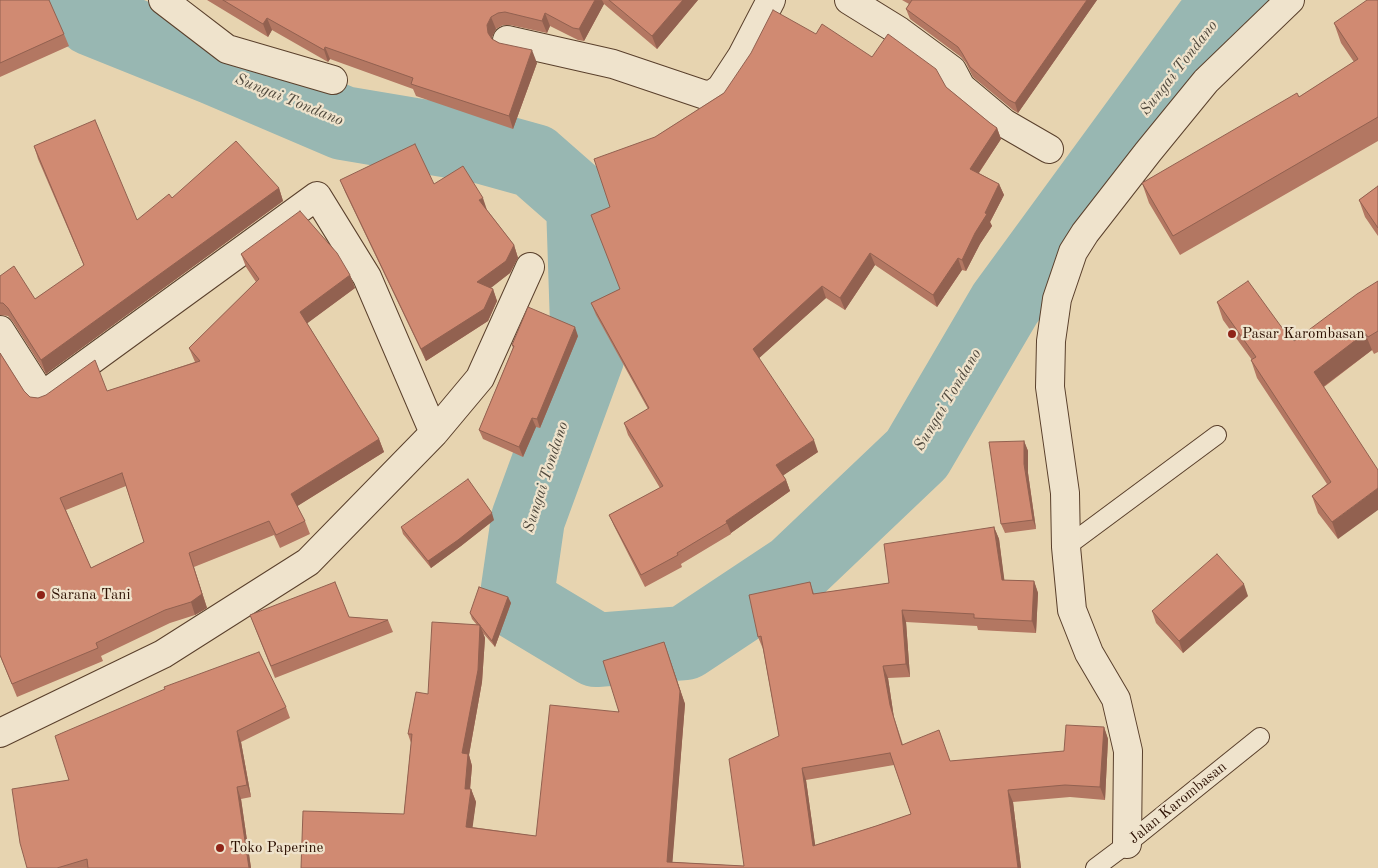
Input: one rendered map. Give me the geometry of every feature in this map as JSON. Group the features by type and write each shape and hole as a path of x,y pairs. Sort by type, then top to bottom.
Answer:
{"street":[{"path":"163,0 227,48 333,80"},
{"path":"507,40 613,64 696,93 713,94 722,88 742,56 771,0"},
{"path":"849,0 899,31 952,70 960,87 1004,123 1049,149"},
{"path":"1127,844 1128,751 1116,699 1089,653 1072,610 1066,547 1065,493 1050,387 1050,350 1057,299 1073,252 1142,160 1206,81 1290,0"},
{"path":"0,330 42,396 317,196 367,277 434,433"},
{"path":"0,733 164,654 308,562 434,433 480,378 530,267"}],"lane":[{"path":"1066,547 1217,435"},
{"name":"Jalan Karombasan","path":"1095,868 1260,738"}],"building":[{"path":"0,0 49,0 64,34 0,63"},
{"path":"223,0 595,0 579,29 573,28 545,13 542,21 505,12 491,17 487,25 488,33 492,39 499,43 532,50 509,116 411,84 413,78 325,47 324,50 267,18 263,24"},
{"path":"609,0 683,0 652,36"},
{"path":"912,0 1087,0 1015,103 970,67 958,47 906,9"},
{"path":"1367,0 1378,0 1378,117 1173,236 1142,183 1297,93 1299,97 1358,59 1334,23"},
{"path":"773,10 816,34 822,24 872,57 888,34 936,69 946,87 997,128 970,169 999,184 985,213 987,214 962,260 958,258 933,295 870,253 840,298 822,286 753,349 814,440 776,465 786,480 726,521 727,523 677,553 678,555 641,575 609,515 663,486 624,423 649,408 591,303 620,289 591,215 610,207 594,159 655,137 724,93 751,53"},
{"path":"95,120 137,220 169,194 172,198 236,141 279,188 41,360 8,308 3,303 0,303 0,276 14,266 35,299 84,265 34,146"},
{"path":"415,144 434,184 463,166 483,198 479,200 514,245 506,261 477,282 493,289 484,309 421,349 340,180"},
{"path":"1378,186 1378,228 1359,200"},
{"path":"300,211 337,253 350,275 300,312 379,439 291,494 305,521 276,535 269,521 189,553 202,594 191,602 165,610 96,643 98,648 12,684 0,655 0,353 24,391 30,397 38,398 46,395 95,360 107,391 200,361 189,348 259,279 241,254","holes":["122,473 144,542 91,568 60,498"]},
{"path":"1248,281 1288,336 1290,335 1294,341 1357,294 1378,281 1378,331 1368,337 1365,333 1314,372 1378,470 1378,488 1332,522 1312,496 1331,482 1251,360 1256,357 1217,302"},
{"path":"528,307 575,327 537,419 532,418 519,447 479,430"},
{"path":"1024,441 1024,464 1033,520 1001,524 989,442"},
{"path":"468,479 492,513 428,561 401,527"},
{"path":"994,527 1002,580 1034,581 1032,621 974,618 974,614 902,610 906,664 883,666 890,705 902,745 939,730 950,761 1064,751 1066,725 1104,727 1100,787 1065,785 1008,790 1018,868 301,868 303,811 404,814 412,734 408,734 416,692 428,694 432,622 480,625 478,670 462,753 468,754 465,789 471,789 466,827 536,836 550,705 619,712 603,661 664,642 680,691 667,862 744,866 729,759 779,736 761,636 758,637 749,595 810,582 813,594 889,583 884,544","holes":["890,753 911,814 813,846 802,768"]},
{"path":"1217,554 1244,584 1179,641 1152,611"},
{"path":"335,582 349,617 388,620 271,666 250,615"},
{"path":"479,587 508,597 492,641 470,613"},
{"path":"259,652 286,707 237,731 247,785 237,787 249,868 88,868 87,859 57,868 27,868 20,843 12,789 69,780 55,736 165,689 164,687"}],"waterway":[{"name":"Sungai Tondano","path":"72,0 92,19 343,123 480,146 534,161 583,204 588,355 528,519 516,602 596,650 685,643 795,570 917,454 1005,304 1209,25 1238,0"}],"place":[{"name":"Pasar Karombasan","path":"1232,334"},
{"name":"Sarana Tani","path":"41,595"},
{"name":"Toko Paperine","path":"220,848"}]}
